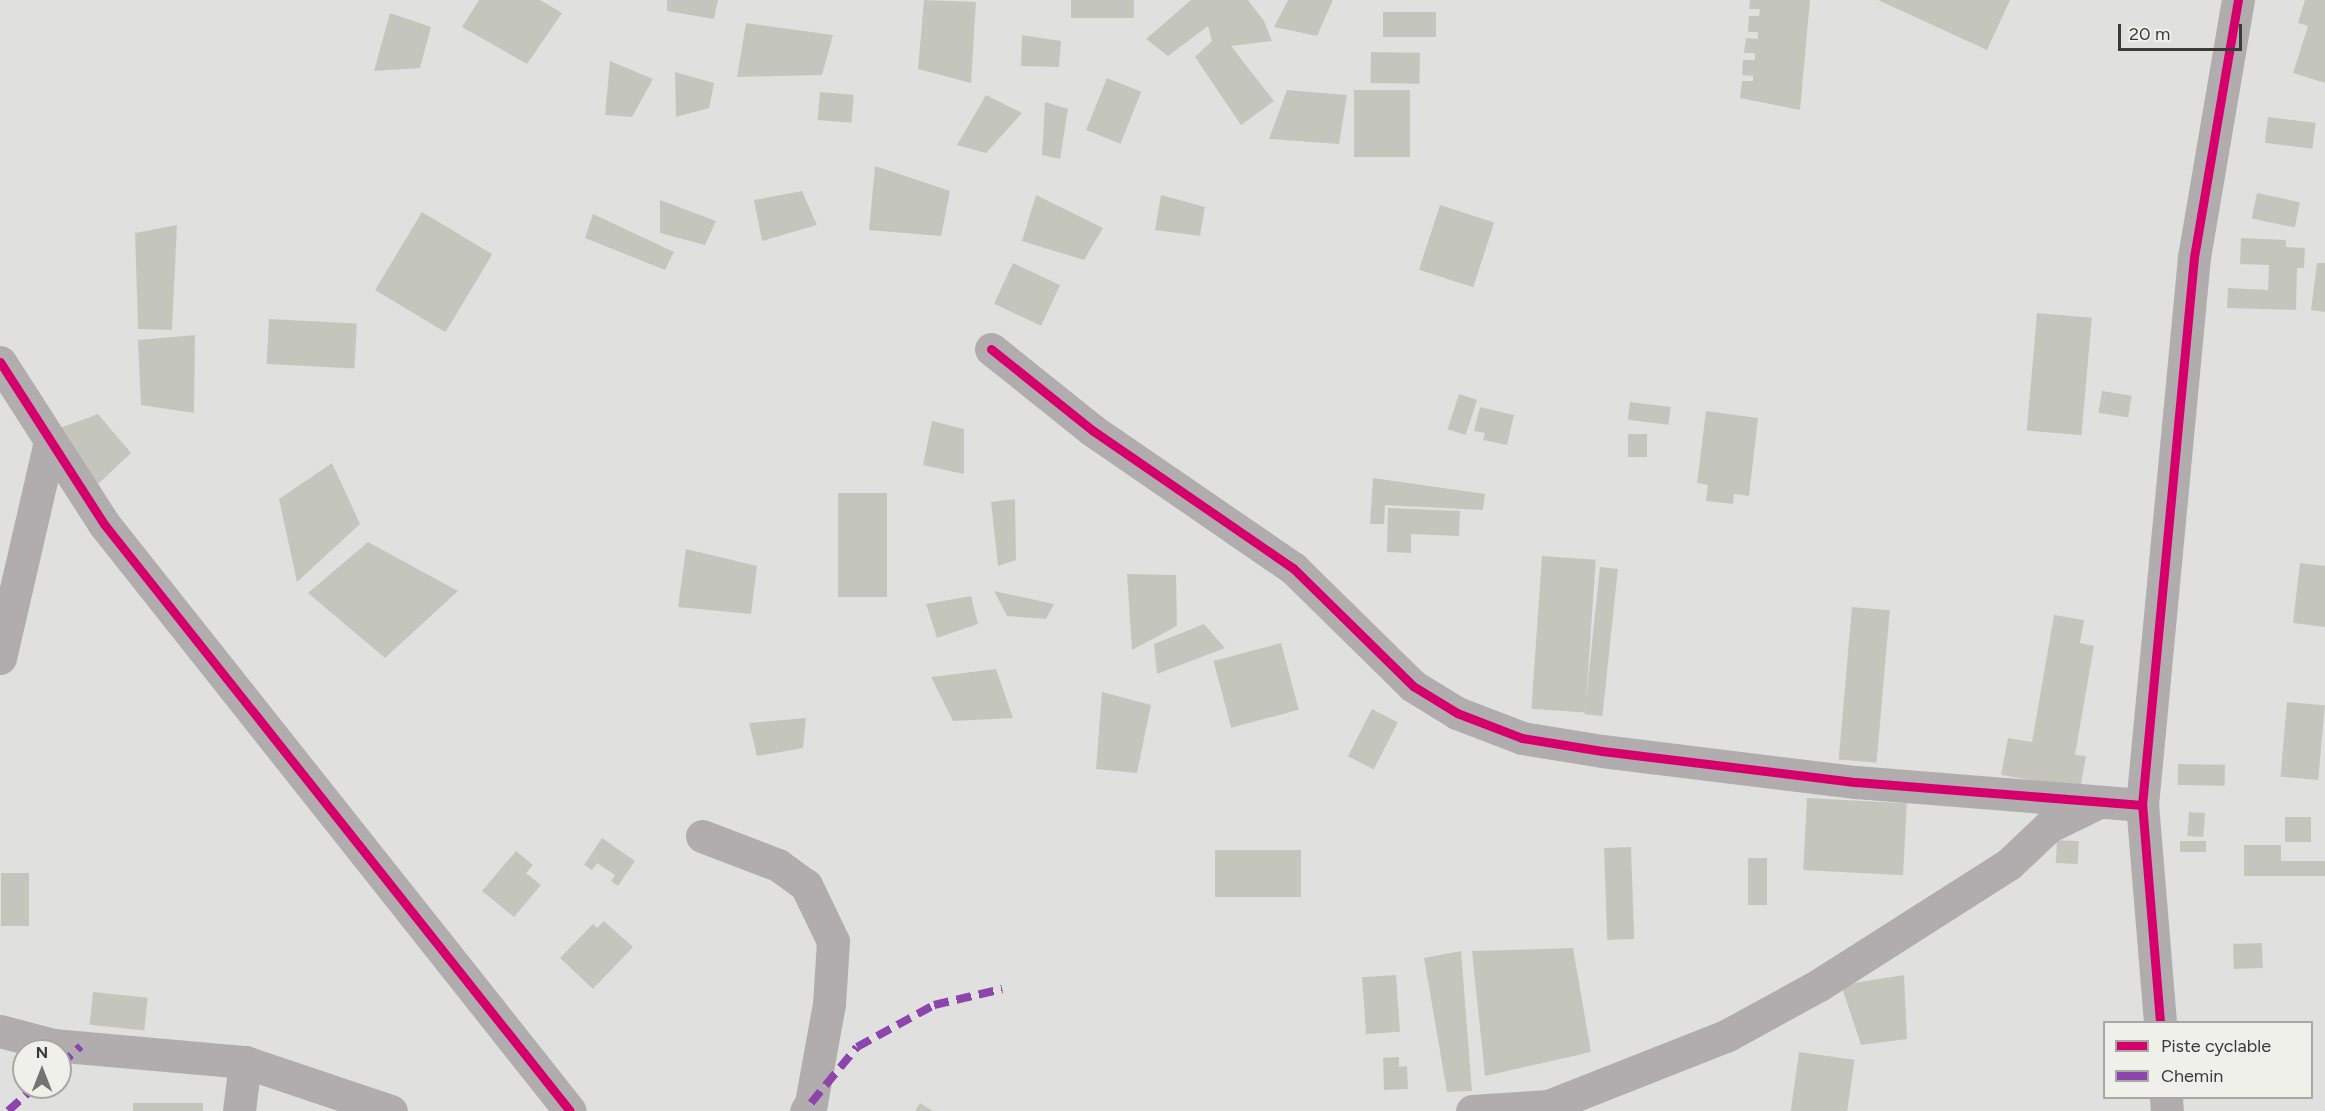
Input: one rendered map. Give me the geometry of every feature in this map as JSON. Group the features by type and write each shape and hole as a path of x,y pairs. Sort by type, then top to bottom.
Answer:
{"street":[{"path":"2160,1021 2142,805 2194,257 2238,0"},
{"path":"991,349 1092,430 1293,568 1413,686 1457,713 1522,738 1602,751 1856,782 2142,805"},
{"path":"1,366 104,524 570,1111"},
{"path":"0,658 50,441"},
{"path":"1472,1111 1548,1106 1726,1036 1819,985 2010,864 2048,827 2102,801"},
{"path":"702,836 778,865 806,885 833,941 829,1004 811,1103 806,1111"},
{"path":"0,1031 53,1045 147,1050 245,1062 391,1111"},
{"path":"239,1111 245,1062"}],"building":[{"path":"479,0 540,0 562,13 527,64 462,27"},
{"path":"667,0 718,0 714,19 667,11"},
{"path":"924,0 976,2 971,83 918,69"},
{"path":"1071,0 1134,0 1134,18 1071,18"},
{"path":"1191,0 1248,0 1264,21 1272,41 1231,46 1274,101 1241,125 1195,57 1212,41 1208,26 1168,56 1146,39"},
{"path":"1288,0 1333,0 1317,36 1274,27"},
{"path":"1750,0 1810,0 1800,110 1740,98 1742,81 1753,81 1753,76 1742,75 1743,60 1755,60 1755,53 1744,53 1746,38 1758,39 1758,32 1748,32 1749,16 1759,16 1760,9 1749,9"},
{"path":"1878,0 2010,0 1987,50"},
{"path":"2305,0 2325,0 2325,83 2293,73 2308,26 2298,23"},
{"path":"1383,12 1436,12 1436,37 1383,37"},
{"path":"390,13 431,27 420,68 374,71"},
{"path":"746,23 833,35 822,75 737,77"},
{"path":"1022,35 1061,41 1059,67 1021,66"},
{"path":"1371,52 1420,53 1419,84 1370,83"},
{"path":"610,61 653,79 632,117 605,115"},
{"path":"675,72 714,83 709,108 676,117"},
{"path":"1107,78 1141,92 1120,144 1086,130"},
{"path":"1287,90 1347,95 1339,144 1269,139"},
{"path":"1354,90 1410,90 1410,157 1354,157"},
{"path":"820,92 854,95 851,123 818,120"},
{"path":"986,95 1022,113 986,153 957,145"},
{"path":"1045,102 1068,109 1060,159 1042,155"},
{"path":"2268,117 2316,123 2312,149 2265,143"},
{"path":"875,166 950,191 941,236 869,230"},
{"path":"802,191 817,225 762,241 754,200"},
{"path":"2257,193 2300,202 2295,228 2252,218"},
{"path":"1036,195 1103,228 1084,260 1022,241"},
{"path":"1161,195 1205,207 1200,236 1155,230"},
{"path":"660,200 716,221 705,245 660,233"},
{"path":"1440,205 1494,223 1473,287 1419,270"},
{"path":"422,212 492,254 445,332 375,290"},
{"path":"593,214 674,252 665,270 585,238"},
{"path":"177,225 172,330 138,329 135,233"},
{"path":"2241,238 2286,240 2286,247 2305,248 2304,268 2297,268 2296,310 2227,308 2228,288 2268,290 2269,265 2240,264"},
{"path":"1013,263 1060,285 1041,326 994,304"},
{"path":"2317,263 2325,263 2325,312 2311,310"},
{"path":"2037,313 2092,318 2082,435 2027,431"},
{"path":"269,319 357,324 355,369 267,364"},
{"path":"195,335 194,413 141,405 138,340"},
{"path":"2102,391 2132,396 2128,417 2099,413"},
{"path":"1459,394 1477,400 1466,435 1448,429"},
{"path":"1630,402 1671,407 1669,425 1628,420"},
{"path":"1480,407 1514,415 1507,445 1483,440 1485,433 1474,431"},
{"path":"1706,411 1758,418 1749,496 1734,494 1733,504 1706,501 1708,485 1697,483"},
{"path":"98,414 131,453 96,486 60,428"},
{"path":"932,421 964,429 964,474 923,465"},
{"path":"1628,434 1647,434 1647,457 1628,457"},
{"path":"332,463 360,524 297,582 279,499"},
{"path":"1373,478 1485,494 1483,510 1385,505 1384,524 1370,524"},
{"path":"838,493 887,493 887,597 838,597"},
{"path":"1015,499 1016,560 998,566 991,502"},
{"path":"1388,508 1460,511 1459,536 1411,534 1411,553 1387,552"},
{"path":"368,542 458,591 385,658 308,593"},
{"path":"686,549 757,566 751,614 678,607"},
{"path":"1542,556 1596,560 1585,712 1531,709"},
{"path":"2300,563 2325,566 2325,627 2293,623"},
{"path":"1600,567 1618,569 1602,716 1585,714"},
{"path":"1127,574 1176,575 1177,626 1132,650"},
{"path":"994,591 1054,604 1046,619 1007,616"},
{"path":"971,596 978,624 937,638 926,604"},
{"path":"1852,607 1890,610 1877,763 1839,759"},
{"path":"2054,615 2084,620 2080,643 2094,646 2075,755 2086,756 2080,789 2001,775 2008,738 2032,742"},
{"path":"1204,624 1225,648 1157,674 1154,644"},
{"path":"1281,643 1299,710 1231,728 1213,661"},
{"path":"996,669 1013,718 953,721 931,677"},
{"path":"1102,692 1151,705 1137,773 1096,769"},
{"path":"2287,702 2325,705 2318,780 2280,777"},
{"path":"1372,709 1398,722 1374,769 1348,756"},
{"path":"806,718 803,748 757,756 749,723"},
{"path":"2178,764 2225,765 2225,786 2178,785"},
{"path":"1807,798 1907,803 1903,875 1803,870"},
{"path":"2189,812 2205,813 2203,837 2187,836"},
{"path":"2285,817 2311,817 2311,842 2285,842"},
{"path":"602,838 635,861 618,886 611,881 615,875 597,863 592,870 584,865"},
{"path":"2057,840 2079,841 2078,864 2056,863"},
{"path":"2180,841 2206,841 2206,852 2180,852"},
{"path":"2244,845 2281,845 2281,861 2325,861 2325,876 2244,876"},
{"path":"1631,847 1634,939 1607,940 1604,848"},
{"path":"1215,850 1301,850 1301,897 1215,897"},
{"path":"516,851 533,865 526,873 541,885 514,917 482,891"},
{"path":"1748,858 1767,858 1767,905 1748,905"},
{"path":"1,873 29,873 29,926 1,926"},
{"path":"604,921 633,947 593,989 560,958 593,924 597,928"},
{"path":"2262,943 2263,968 2234,969 2233,944"},
{"path":"1573,948 1591,1052 1485,1076 1472,951"},
{"path":"1461,951 1472,1091 1447,1092 1424,958"},
{"path":"1396,975 1400,1032 1366,1034 1362,977"},
{"path":"1904,975 1907,1039 1861,1045 1841,985"},
{"path":"93,992 148,998 144,1031 90,1025"},
{"path":"1799,1052 1854,1060 1847,1111 1791,1111"},
{"path":"1399,1057 1399,1067 1407,1066 1408,1089 1384,1090 1383,1058"},
{"path":"133,1103 203,1103 203,1111 133,1111"},
{"path":"920,1103 933,1111 915,1111"}],"marked path":[{"path":"811,1103 857,1047 934,1005 1002,989"},
{"path":"72,1054 81,1046"},
{"path":"8,1111 22,1099"}],"cycle path":[{"path":"2160,1021 2142,805 2194,257 2238,0"},
{"path":"991,349 1092,430 1293,568 1413,686 1457,713 1522,738 1602,751 1856,782 2142,805"},
{"path":"0,362 104,524 570,1111"}]}
